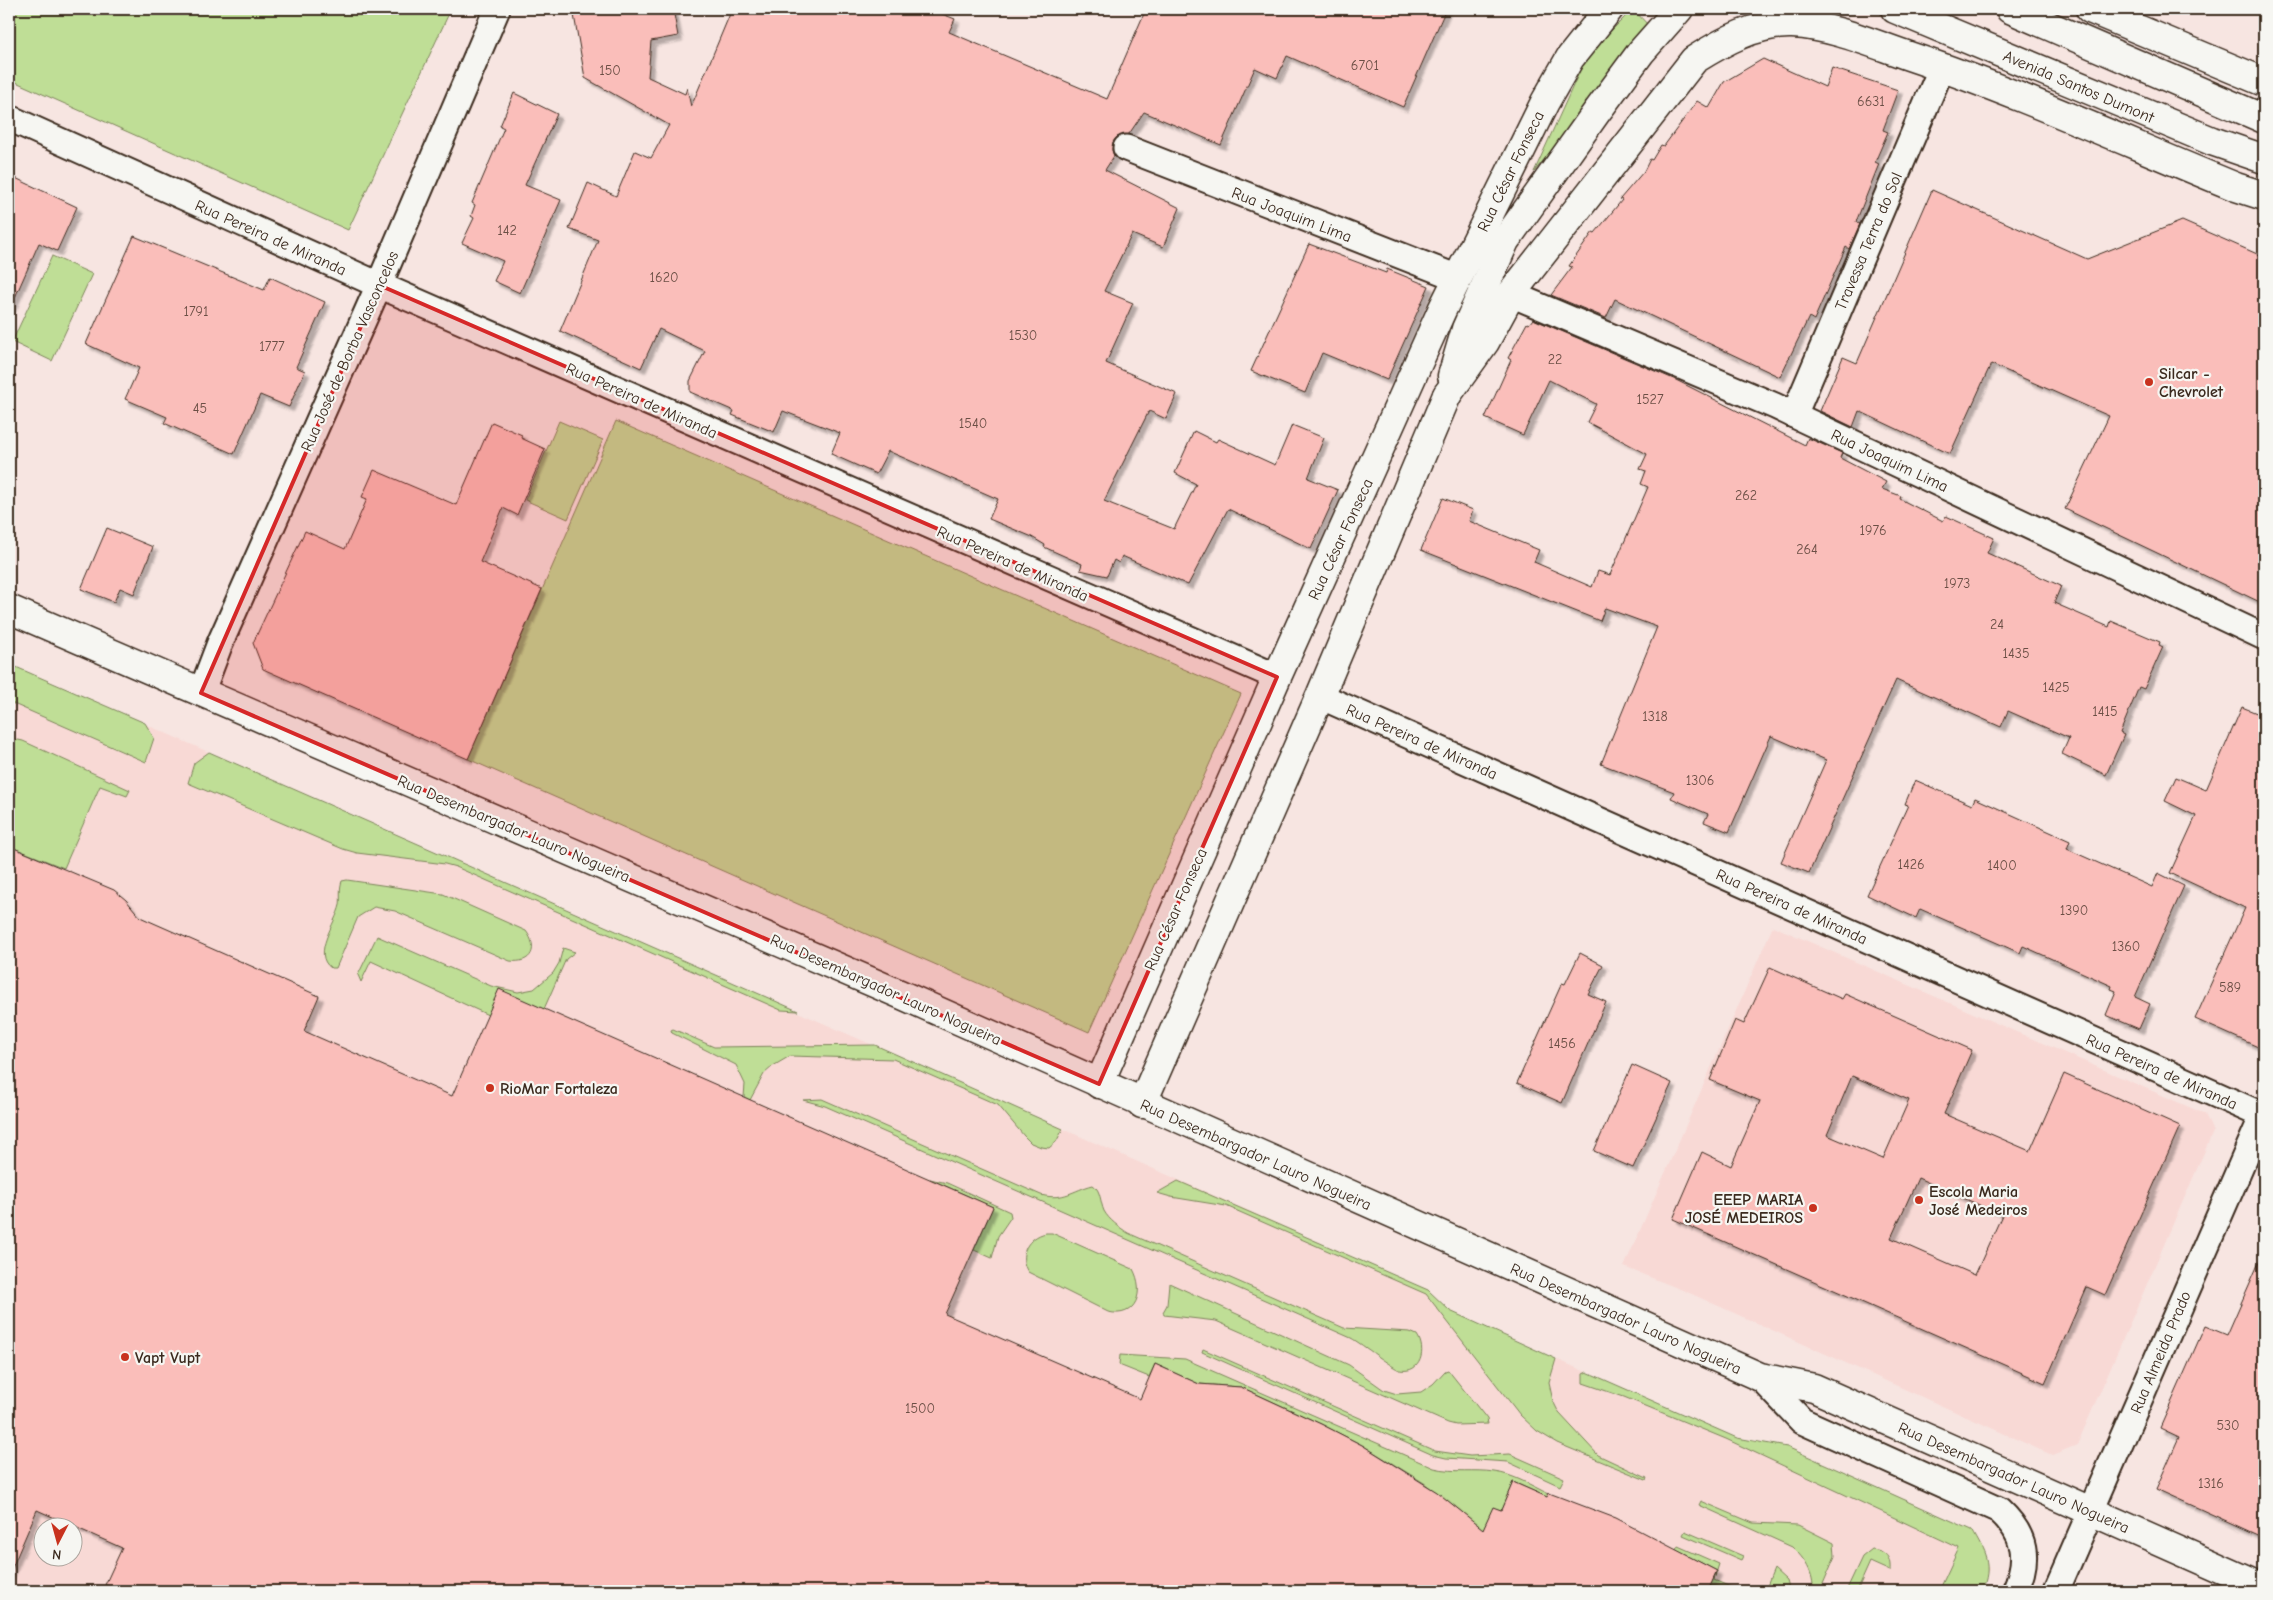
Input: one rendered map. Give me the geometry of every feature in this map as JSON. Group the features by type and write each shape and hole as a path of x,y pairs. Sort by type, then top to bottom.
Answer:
{"street":[{"name":"Rua José de Borba Vasconcelos","path":"201,693 220,643 379,285 498,9"},
{"name":"Rua César Fonseca","path":"1099,1084 1277,677 1458,278 1545,102 1570,58 1609,9"},
{"path":"1142,1104 1320,696 1447,394 1466,329 1505,241 1601,105 1642,52 1679,9"},
{"name":"Avenida Santos Dumont","path":"1895,9 2212,141 2264,159"},
{"path":"2010,9 2264,118"},
{"path":"2090,9 2264,82"},
{"path":"1447,394 1485,342 1511,294 1694,60 1724,41 1752,30 1791,24 1831,29 1942,68 2236,187 2264,196"},
{"name":"Travessa Terra do Sol","path":"1794,415 1942,68"},
{"name":"Rua Pereira de Miranda","path":"9,118 379,285 1277,677"},
{"name":"Rua Joaquim Lima","path":"1126,148 1458,278"},
{"name":"Rua Joaquim Lima","path":"1511,294 1794,415 2264,637"},
{"name":"Rua Desembargador Lauro Nogueira","path":"9,609 902,995 1142,1104 1760,1377 1814,1388 2264,1588"},
{"name":"Rua Pereira de Miranda","path":"1320,696 2264,1115"},
{"name":"Rua Almeida Prado","path":"2056,1591 2264,1115"},
{"name":"Rua Desembargador Lauro Nogueira","path":"1760,1377 1802,1421 1999,1510 2010,1520 2023,1544 2025,1557 2022,1576 2015,1591"}],"highlighted area":[{"path":"379,285 1277,677 1099,1084 201,693"}],"shaded area":[{"name":"RioMar Fortaleza","path":"9,664 1428,1290 1450,1311 1556,1359 1737,1438 1787,1447 1972,1530 1982,1547 1989,1569 1982,1591 9,1591"},
{"name":"Escola Maria José Medeiros","path":"1773,926 2205,1114 2213,1132 2077,1445 2052,1455 1685,1291 1624,1267"}],"green space":[{"path":"9,9 451,9 348,230 9,79"},
{"path":"1633,9 1650,27 1534,172 1587,55"},
{"path":"52,256 92,274 52,361 12,342"},
{"path":"559,421 603,440 568,519 525,500"},
{"path":"616,421 1241,694 1089,1032 468,759"},
{"path":"9,664 145,723 154,738 146,762 9,702"},
{"path":"9,738 23,741 130,790 127,796 100,786 64,868 9,846"},
{"path":"209,752 798,1011 781,1010 456,867 357,853 343,849 188,783 194,763"},
{"path":"347,880 443,894 526,931 532,943 531,954 524,960 510,961 395,911 374,907 358,917 336,968 331,968 325,962 323,955 324,947 340,905 342,881"},
{"path":"377,936 491,986 518,992 534,989 553,973 559,963 563,948 575,952 566,959 544,1009 488,1015 371,961 361,982 358,975"},
{"path":"673,1029 714,1047 875,1045 1063,1129 1056,1142 1049,1148 1031,1143 998,1105 893,1059 790,1056 764,1074 750,1100 744,1097 745,1084 736,1065 672,1033 671,1030"},
{"path":"822,1099 1041,1195 1062,1196 1093,1185 1099,1193 1106,1214 1114,1223 1128,1233 1344,1328 1410,1332 1417,1335 1422,1347 1420,1360 1413,1368 1407,1370 1397,1369 1351,1338 825,1106 803,1100"},
{"path":"930,1179 947,1183 1010,1212 1011,1217 998,1236 992,1258 974,1250 993,1207"},
{"path":"1178,1181 1428,1290 1450,1311 1556,1359 1549,1383 1553,1401 1559,1413 1598,1455 1647,1478 1646,1480 1557,1443 1537,1431 1520,1415 1426,1294 1226,1206 1157,1193"},
{"path":"1046,1233 1052,1233 1133,1269 1137,1277 1138,1294 1132,1307 1118,1313 1108,1312 1028,1272 1024,1259 1026,1248 1034,1238"},
{"path":"1169,1283 1349,1365 1384,1390 1397,1394 1421,1392 1448,1370 1487,1419 1488,1424 1456,1425 1448,1423 1216,1321 1164,1315"},
{"path":"1203,1349 1435,1451 1470,1456 1510,1454 1564,1478 1560,1486 1508,1462 1446,1458 1433,1455 1202,1352"},
{"path":"1120,1355 1185,1359 1434,1468 1501,1473 1549,1494 1547,1497 1513,1482 1501,1510 1493,1508 1482,1532 1463,1513 1424,1483 1362,1445 1321,1424 1241,1387 1199,1384 1155,1364 1149,1377 1119,1365"},
{"path":"1587,1372 1737,1438 1787,1447 1972,1530 1986,1559 1987,1574 1982,1591 1939,1591 1959,1548 1726,1439 1624,1397 1583,1383 1583,1374"},
{"path":"1701,1501 1753,1523 1798,1525 1834,1543 1835,1556 1820,1591 1813,1591 1812,1578 1808,1567 1792,1547 1699,1505"},
{"path":"1685,1531 1743,1556 1741,1560 1683,1535"},
{"path":"1678,1546 1719,1564 1717,1571 1676,1550"},
{"path":"1872,1549 1887,1555 1890,1562 1890,1571 1870,1562 1857,1591 1846,1591 1862,1557"},
{"path":"1774,1569 1786,1580 1789,1591 1765,1591"},
{"path":"1716,1572 1714,1580 1740,1591 1708,1591"}],"building":[{"path":"573,9 673,9 678,36 651,41 648,77 685,94 687,88 691,107 732,9 930,9 955,19 949,32 1107,99 1146,9 1446,9 1403,107 1287,56 1277,78 1255,68 1221,145 1144,112 1129,134 1117,137 1113,142 1112,150 1114,156 1105,170 1180,208 1163,247 1132,234 1104,291 1133,303 1106,363 1177,394 1166,419 1149,411 1104,501 1174,529 1196,484 1175,473 1194,431 1216,442 1218,439 1275,465 1292,425 1324,438 1308,478 1338,490 1311,549 1228,509 1188,585 1122,556 1119,563 1114,560 1107,576 1080,570 1082,564 1044,547 1045,545 1030,536 989,519 998,499 888,451 876,474 831,454 840,433 783,411 774,432 732,415 734,411 690,392 690,381 705,351 659,329 641,368 560,331 598,240 569,229 588,183 616,196 635,151 651,158 669,125 585,78"},
{"path":"1763,59 1825,87 1832,68 1898,90 1883,130 1888,132 1875,162 1879,164 1856,222 1860,224 1849,249 1846,247 1814,320 1809,317 1780,377 1615,299 1606,318 1551,295 1572,267 1569,266 1593,232 1595,233 1622,200 1620,199 1644,171 1650,159 1652,160 1661,145 1664,146 1697,101 1709,108 1724,82"},
{"path":"514,93 557,114 525,185 561,200 520,293 494,281 503,261 462,243 474,218 471,216 475,205 472,203 504,128 500,126"},
{"path":"9,175 77,207 57,251 39,243 9,311"},
{"name":"Silcar - Chevrolet","path":"1932,190 2087,259 2182,221 2264,257 2264,604 2065,509 2109,416 1991,364 1950,454 1859,411 1853,427 1820,411 1843,357 1857,363"},
{"path":"134,236 264,290 270,277 325,302 296,367 305,371 289,407 260,395 234,454 164,423 167,417 125,399 139,368 86,344"},
{"path":"1309,244 1386,273 1387,269 1429,286 1387,380 1322,353 1305,393 1251,371"},
{"path":"1533,319 1676,380 1805,445 1808,438 1842,453 1840,458 1886,482 1882,489 1901,496 1900,499 1943,521 1946,516 1994,538 1987,553 2061,586 2054,603 2109,627 2111,621 2160,642 2159,645 2163,647 2144,689 2139,687 2120,733 2124,735 2106,775 2062,754 2069,738 2008,711 2001,727 1896,680 1809,873 1781,862 1826,760 1771,736 1729,832 1704,822 1708,814 1671,798 1674,792 1601,764 1657,627 1605,608 1600,621 1421,550 1443,498 1473,510 1469,521 1539,550 1534,562 1592,587 1598,571 1610,575 1648,487 1641,484 1646,471 1640,469 1647,454 1587,422 1596,404 1549,380 1523,435 1485,418 1511,360 1508,358 1527,323 1529,324"},
{"path":"492,422 522,435 521,438 545,449 517,515 503,508 480,562 542,589 468,759 263,669 253,643 305,531 345,549 367,499 362,497 374,470 456,505"},
{"path":"107,528 153,547 134,594 120,588 114,602 81,589"},
{"path":"2242,707 2264,716 2264,1033 2258,1047 2195,1019 2245,908 2170,873 2196,816 2165,801 2176,777 2206,790"},
{"path":"1915,780 1972,805 1975,798 2070,841 2067,849 2152,887 2158,873 2184,886 2135,997 2150,1004 2139,1029 2106,1015 2116,991 2111,989 2112,986 2023,946 2020,953 1920,909 1916,918 1867,895 1908,805 1905,804"},
{"name":"RioMar Fortaleza","path":"9,846 114,890 126,900 140,917 319,996 304,1031 452,1096 499,989 993,1207 945,1314 1140,1399 1155,1364 1199,1384 1241,1387 1362,1445 1437,1492 1483,1529 1493,1507 1501,1510 1513,1482 1547,1497 1549,1493 1615,1518 1717,1571 1708,1591 120,1591 105,1585 122,1548 82,1530 82,1518 55,1518 37,1510 9,1575"},
{"path":"1580,953 1603,965 1588,994 1606,1002 1562,1103 1517,1083 1562,983 1565,984"},
{"path":"1770,967 1842,999 1845,994 1972,1050 1944,1114 2030,1151 2064,1074 2180,1126 2105,1295 2087,1287 2045,1383 1673,1219 1702,1152 1731,1166 1760,1101 1710,1080 1735,1020 1744,1024","holes":["1852,1076 1909,1100 1883,1159 1827,1135","1918,1178 2002,1215 1975,1275 1891,1238"]},
{"path":"1632,1065 1672,1083 1633,1168 1594,1151"},
{"path":"2264,1251 2264,1538 2156,1489 2179,1437 2160,1428 2205,1326 2227,1335"}],"place":[{"name":"Silcar - Chevrolet","path":"2149,382"},
{"name":"RioMar Fortaleza","path":"490,1088"},
{"name":"Escola Maria José Medeiros","path":"1919,1200"},
{"name":"EEEP MARIA JOSÉ MEDEIROS","path":"1813,1208"},
{"name":"Vapt Vupt","path":"125,1357"}]}
